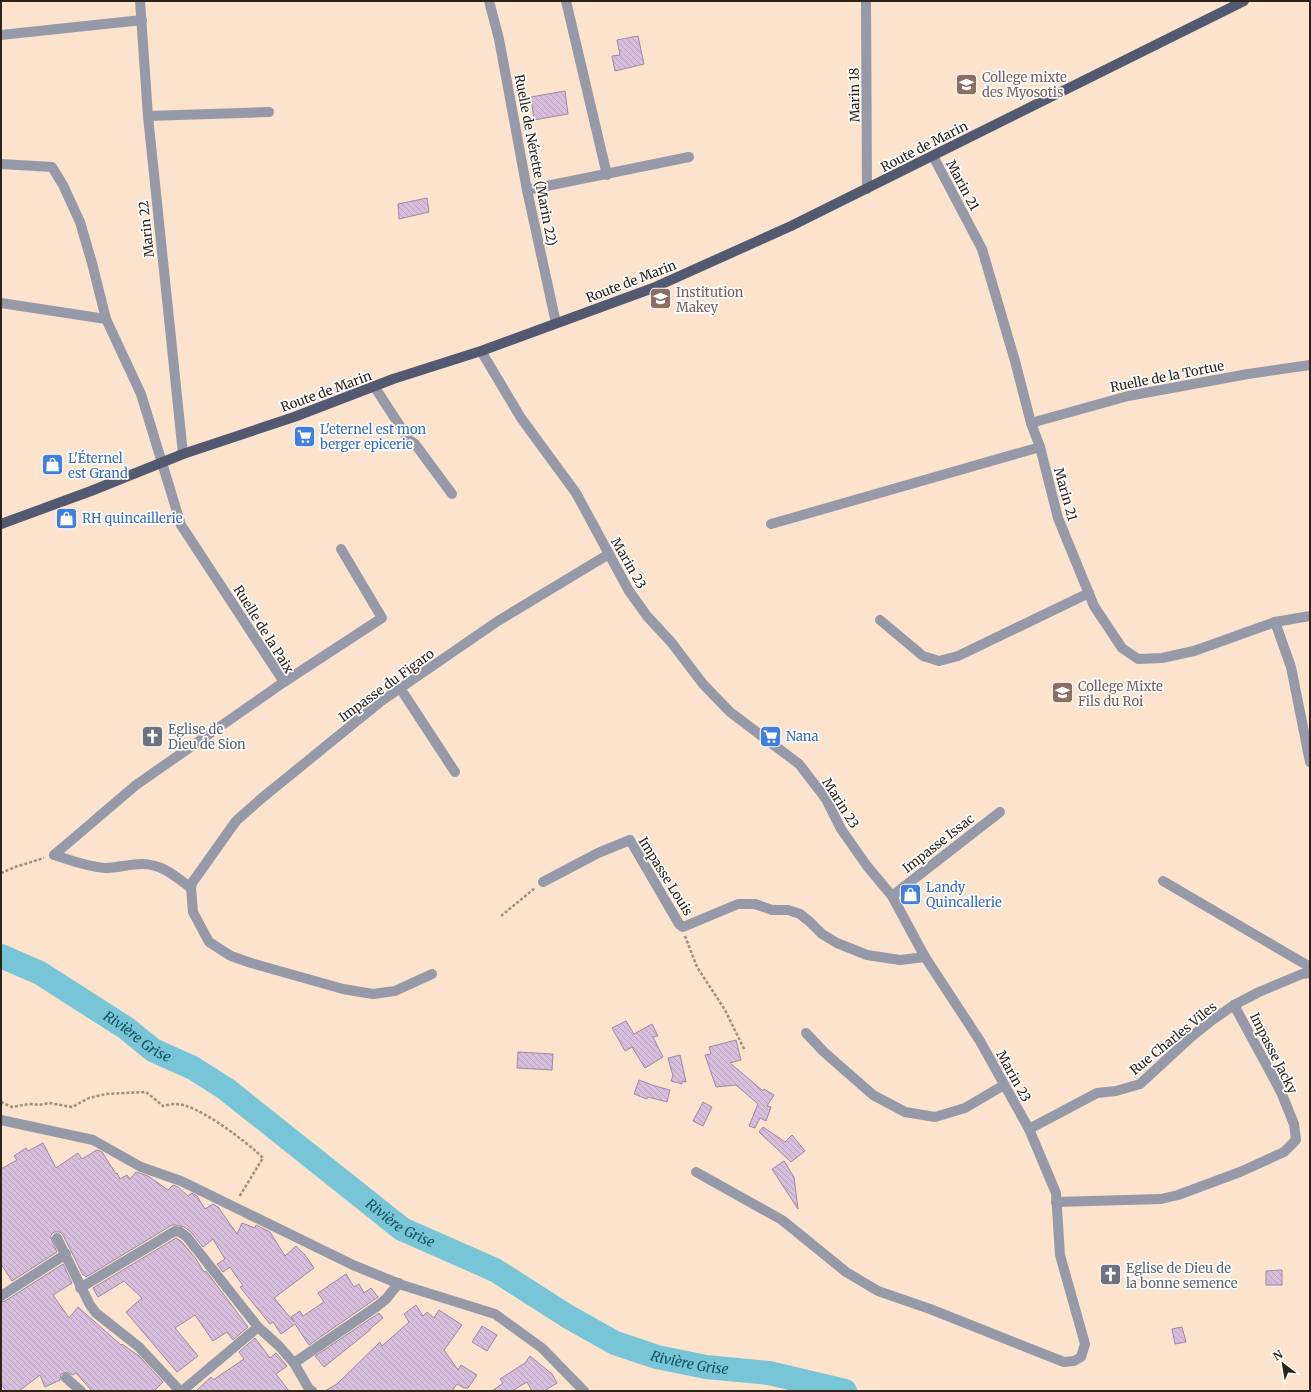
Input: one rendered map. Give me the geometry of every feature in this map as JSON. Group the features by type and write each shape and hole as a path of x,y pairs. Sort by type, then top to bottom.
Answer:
{"main road":[{"name":"Route de Marin","path":"1,524 91,491 182,454 294,417 374,386 481,350 653,288 748,246 867,189 1244,1"}],"street":[{"name":"Marin 22","path":"140,1 148,116 182,454"},
{"name":"Ruelle de Nérette (Marin 22)","path":"489,1 499,39 527,190 556,323"},
{"path":"566,1 607,175"},
{"name":"Marin 18","path":"866,1 867,189"},
{"path":"1,34 142,20"},
{"path":"148,116 269,112"},
{"name":"Marin 21","path":"933,156 982,249 1015,361 1031,423 1040,448 1058,518 1094,606 1122,648 1138,659 1162,658 1194,651 1275,622 1310,616"},
{"path":"527,190 607,175 689,157"},
{"name":"Ruelle de la Paix","path":"1,164 52,167 63,185 80,222 106,319 141,394 182,525 284,682 136,785 54,855"},
{"path":"1,303 106,319"},
{"name":"Marin 23","path":"481,350 521,418 576,493 629,591 647,616 671,642 703,684 730,712 799,764 826,799 841,829 866,866 892,896 925,957 980,1041 1029,1129 1056,1193 1060,1255 1085,1344 1081,1357 1074,1361 1064,1362 930,1309 878,1291 846,1272 782,1220 696,1172"},
{"name":"Ruelle de la Tortue","path":"1031,423 1128,396 1248,374 1310,365"},
{"path":"374,386 409,440 415,444 452,494"},
{"path":"771,524 1040,448"},
{"path":"284,682 382,618 340,549"},
{"name":"Impasse du Figaro","path":"191,888 192,883 236,821 256,802 380,702 498,621 609,554"},
{"path":"880,620 923,656 939,661 958,656 1089,593"},
{"path":"1275,622 1291,667 1310,762"},
{"path":"400,688 455,772"},
{"name":"Impasse Issac","path":"892,896 1000,812"},
{"name":"Impasse Louis","path":"543,882 598,853 630,840 676,918 683,927 738,904 755,904 772,910 788,910 800,914 822,934 837,943 867,954 900,960 925,957"},
{"path":"54,855 84,864 105,868 142,864 157,865 166,869 191,888 193,912 209,942 231,956 252,963 344,989 373,994 394,991 432,974"},
{"path":"1164,881 1255,936 1310,967"},
{"name":"Rue Charles Viles","path":"1029,1129 1097,1093 1116,1091 1140,1084 1196,1033 1234,1004 1302,974 1310,973"},
{"name":"Impasse Jacky","path":"1056,1202 1161,1199 1240,1172 1284,1152 1296,1140 1294,1124 1281,1092 1234,1004"},
{"path":"806,1033 824,1052 873,1095 906,1112 935,1117 965,1108 1004,1085"},
{"path":"1,1120 93,1140 141,1167 181,1181 353,1264 399,1283 495,1314 542,1348 584,1391"},
{"path":"80,1288 175,1231 180,1232 187,1238 258,1327 278,1345 294,1363 309,1389 312,1391"},
{"path":"57,1238 66,1254 80,1288 90,1305 96,1312 139,1347 181,1391 258,1327"},
{"path":"1,1296 66,1254"},
{"path":"294,1363 376,1307 386,1299 399,1283"},
{"path":"66,1378 82,1391"}],"path":[{"path":"1,873 15,866 54,855"},
{"path":"501,916 543,882"},
{"path":"683,927 697,967 725,1010 745,1050"},
{"path":"1,1102 12,1107 49,1103 72,1107 89,1098 130,1092 146,1092 163,1106 176,1103 198,1109 253,1147 263,1158 233,1206"}],"building":[{"path":"638,36 644,64 615,71 612,56 620,55 617,40"},
{"path":"565,91 568,114 534,120 531,97"},
{"path":"427,198 429,212 399,219 398,204"},
{"path":"626,1021 634,1034 652,1024 658,1036 653,1037 663,1057 645,1068 632,1047 625,1051 612,1028"},
{"path":"736,1040 741,1060 730,1063 763,1091 764,1089 774,1095 767,1106 771,1107 766,1121 760,1118 755,1128 749,1126 758,1104 736,1085 716,1087 705,1055 711,1054 709,1047"},
{"path":"518,1052 553,1054 552,1070 517,1068"},
{"path":"680,1055 686,1082 682,1081 682,1084 671,1081 673,1076 668,1058"},
{"path":"639,1080 670,1090 667,1102 648,1097 647,1099 634,1094"},
{"path":"703,1102 712,1107 703,1126 693,1121"},
{"path":"763,1127 785,1142 792,1135 805,1151 791,1162 759,1132"},
{"path":"43,1143 56,1168 78,1153 82,1159 97,1150 102,1152 120,1179 127,1175 130,1179 136,1172 148,1176 168,1190 173,1185 178,1187 188,1196 192,1193 197,1196 205,1209 213,1204 218,1207 237,1234 242,1223 255,1228 256,1225 270,1232 285,1256 296,1246 305,1255 314,1268 274,1298 294,1322 291,1317 300,1311 303,1316 324,1302 318,1293 346,1274 354,1287 359,1284 364,1293 371,1288 378,1297 309,1345 295,1324 281,1334 273,1322 270,1324 240,1287 243,1286 230,1267 223,1272 217,1264 225,1259 213,1239 203,1247 191,1232 184,1227 176,1225 172,1225 86,1277 83,1275 63,1235 60,1232 54,1232 51,1235 51,1238 57,1252 12,1281 1,1264 1,1169 17,1160 14,1156 26,1148 28,1151"},
{"path":"784,1161 794,1177 798,1209 772,1169"},
{"path":"176,1238 182,1242 196,1259 204,1272 206,1271 248,1327 233,1340 227,1332 213,1341 195,1315 175,1328 198,1356 177,1372 126,1312 142,1298 124,1281 98,1297 93,1288"},
{"path":"63,1264 72,1283 53,1295 69,1318 78,1307 121,1345 122,1344 139,1356 163,1382 154,1391 92,1391 76,1373 72,1375 67,1372 61,1374 60,1380 45,1387 40,1375 19,1391 6,1391 1,1384 1,1302 5,1301"},
{"path":"1282,1270 1282,1285 1266,1285 1266,1271"},
{"path":"416,1305 423,1316 427,1312 434,1318 439,1310 462,1325 444,1350 458,1370 461,1365 477,1375 468,1388 464,1388 457,1384 452,1391 325,1391 337,1384 380,1342 382,1346 409,1322 404,1314"},
{"path":"379,1313 383,1318 324,1367 315,1356"},
{"path":"482,1326 497,1335 487,1351 472,1342"},
{"path":"1182,1327 1186,1342 1175,1344 1172,1329"},
{"path":"255,1338 270,1358 276,1353 287,1366 276,1374 289,1391 196,1391 211,1377 213,1380 244,1359 239,1352"},
{"path":"530,1356 552,1374 557,1383 544,1391 532,1391 527,1382 512,1391 492,1391 503,1383 500,1379 525,1363"}],"waterway":[{"name":"Rivière Grise","path":"1,956 40,973 126,1028 153,1050 193,1068 226,1089 402,1229 495,1270 567,1316 615,1343 657,1357 706,1367 769,1373 845,1391"}],"place":[{"name":"College mixte des Myosotis","path":"966,84"},
{"name":"Institution Makey","path":"660,299"},
{"name":"L'eternel est mon berger epicerie","path":"305,436"},
{"name":"L'Éternel est Grand","path":"53,465"},
{"name":"RH quincaillerie","path":"66,518"},
{"name":"College Mixte Fils du Roi","path":"1062,693"},
{"name":"Eglise de Dieu de Sion","path":"153,736"},
{"name":"Nana","path":"771,736"},
{"name":"Landy Quincallerie","path":"910,894"},
{"name":"Eglise de Dieu de la bonne semence","path":"1111,1275"}]}
